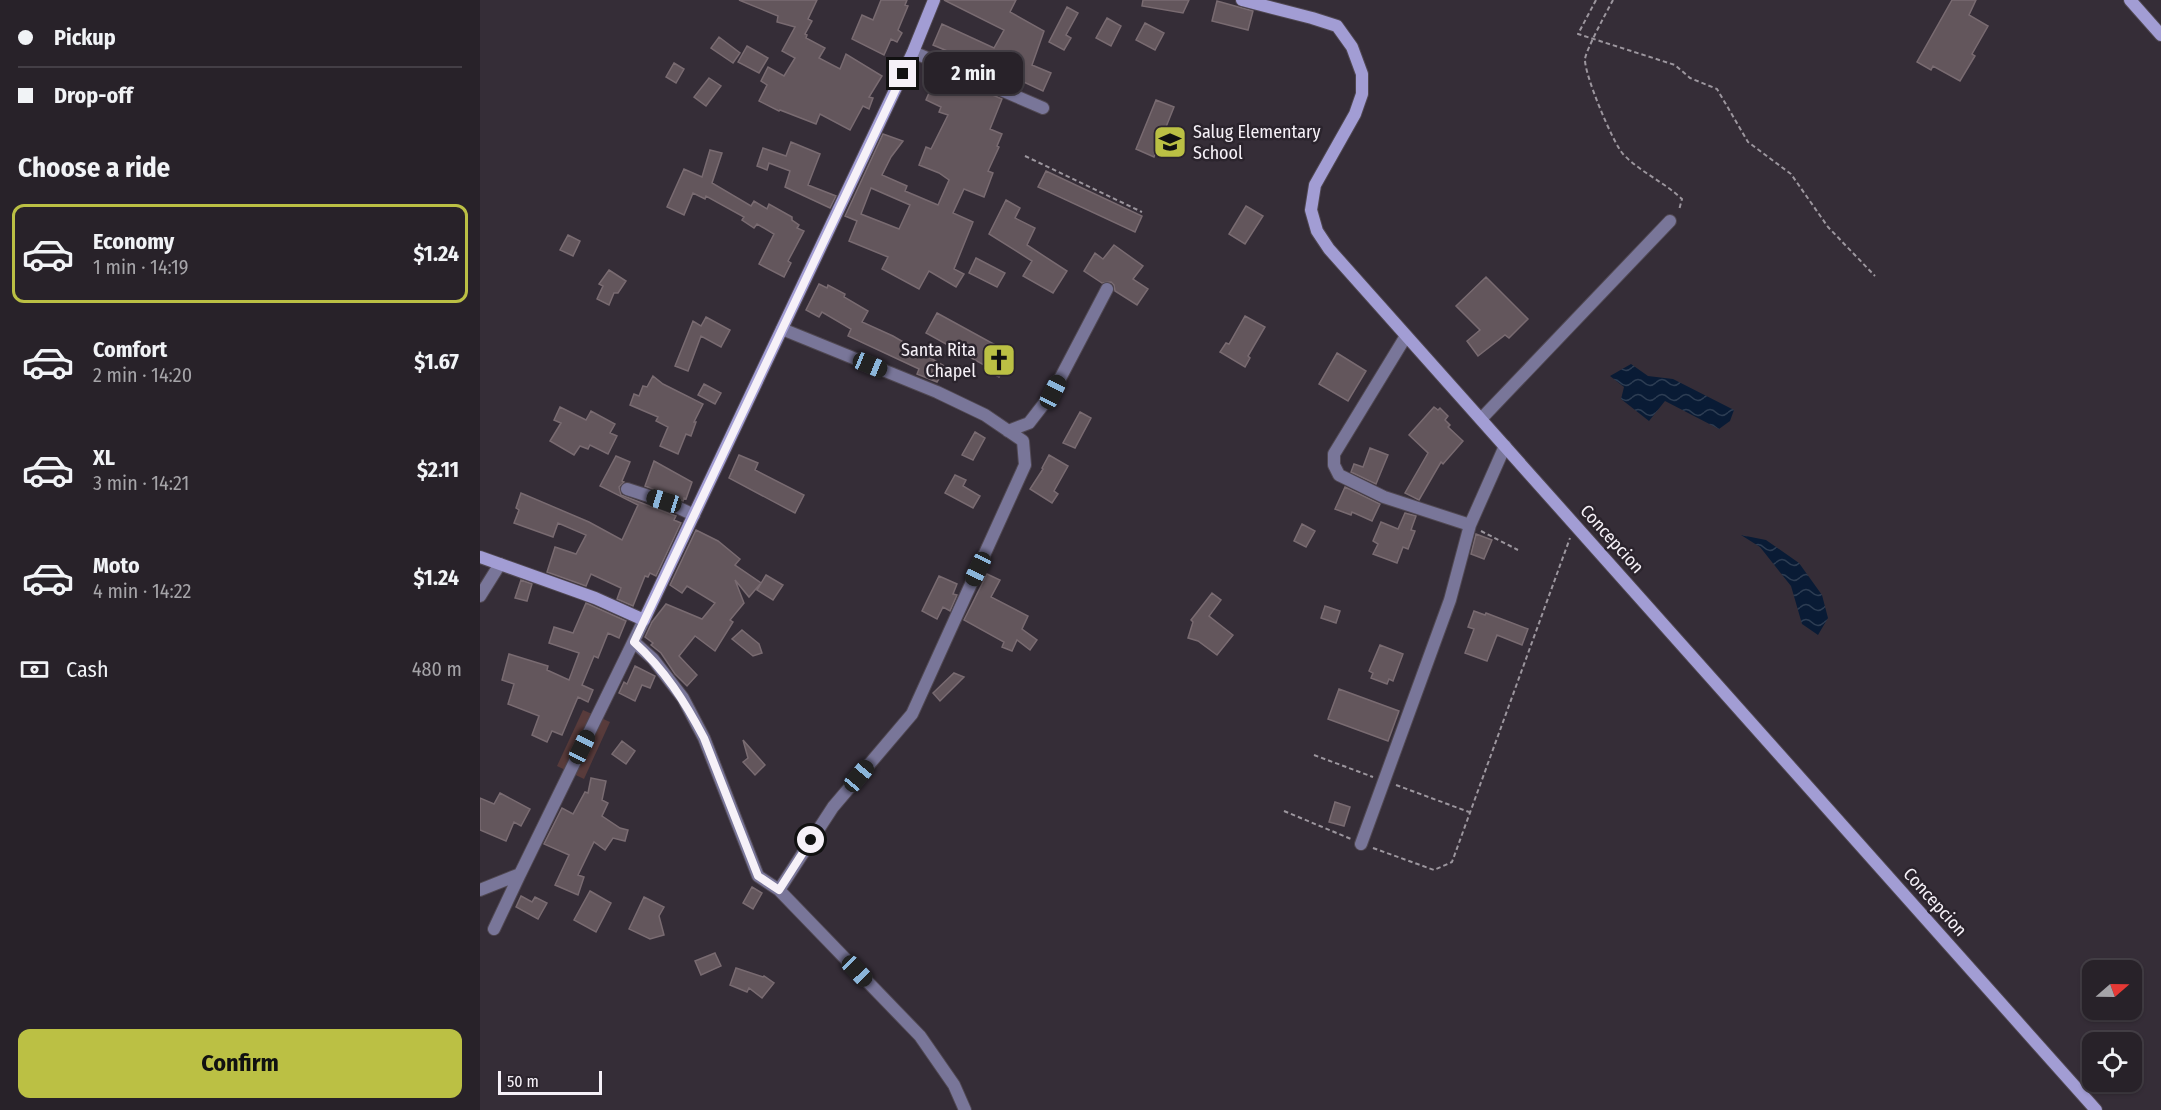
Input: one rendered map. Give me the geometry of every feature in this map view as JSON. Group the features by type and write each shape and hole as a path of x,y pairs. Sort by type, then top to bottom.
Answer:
{"main road":[{"path":"480,557 595,598 644,620 913,52 934,0"},
{"name":"Concepcion","path":"1242,0 1337,26 1352,47 1362,74 1362,94 1355,114 1315,185 1311,210 1317,231 1329,249 2096,1110"},
{"path":"2130,0 2161,35"}],"street":[{"path":"913,52 1043,108"},
{"path":"1481,419 1670,221"},
{"path":"1008,431 1029,423 1053,392 1107,289"},
{"path":"779,890 833,807 912,714 1025,465 1023,441 985,415 937,392 782,329"},
{"path":"1406,336 1334,454 1334,465 1339,475 1384,497 1470,525"},
{"path":"1360,844 1450,600 1470,525 1505,446"},
{"path":"627,489 664,501 694,515"},
{"path":"480,596 500,564"},
{"path":"494,929 644,620"},
{"path":"634,642 653,659 683,698 704,738 758,876 779,890 920,1036 954,1085 965,1110"},
{"path":"480,890 520,874"}],"path":[{"path":"1596,0 1578,34 1675,65 1690,78 1717,89 1748,142 1791,174 1828,227 1875,276"},
{"path":"1613,0 1585,59 1595,97 1621,152 1644,172 1673,190 1682,199 1680,208 1670,221"},
{"path":"1025,156 1142,212"},
{"path":"1284,811 1360,844 1434,870 1452,862 1575,524"},
{"path":"1470,525 1518,550"}],"shaded area":[{"path":"583,710 610,722 584,779 557,766"}],"water":[{"path":"1631,364 1648,376 1673,379 1734,410 1730,421 1719,429 1665,401 1649,421 1621,399 1624,387 1610,376"},
{"path":"1741,535 1766,540 1799,563 1822,595 1828,618 1818,635 1802,624 1791,586 1760,547"}],"building":[{"path":"739,0 817,0 808,19 812,21 805,34 806,38 825,48 819,58 840,69 846,54 882,76 869,97 873,98 869,109 863,106 850,130 820,114 816,124 759,101 767,85 761,81 768,67 784,76 795,58 782,51 795,27 777,22 778,16"},
{"path":"881,0 907,0 905,5 908,6 898,30 902,33 897,42 891,39 884,55 852,39 862,15 873,20"},
{"path":"944,0 1016,0 1010,12 1044,31 1032,65 1051,73 1043,91 1011,76 1008,84 949,59 952,53 933,45 942,24 994,48 1004,30"},
{"path":"1143,0 1189,0 1183,13 1142,6"},
{"path":"1952,0 1976,0 1969,15 1988,26 1972,54 1975,56 1960,81 1933,66 1931,70 1917,62"},
{"path":"1217,1 1253,11 1248,30 1212,21"},
{"path":"1067,7 1078,13 1066,35 1071,38 1064,50 1049,42"},
{"path":"1107,18 1121,26 1111,46 1096,38"},
{"path":"1145,23 1164,33 1155,50 1136,40"},
{"path":"719,37 740,53 733,63 711,48"},
{"path":"747,46 768,58 759,73 738,62"},
{"path":"674,63 684,69 676,83 666,77"},
{"path":"943,74 1002,99 990,129 1002,134 988,171 993,173 984,197 964,189 953,213 973,222 954,269 964,274 956,287 929,271 919,289 882,269 888,257 849,241 857,221 845,216 883,134 903,141 891,157 882,175 907,186 905,191 938,205 949,180 919,165 926,147 931,149 948,115 939,112 941,107 926,100 932,86 936,88","holes":["871,188 910,205 899,229 861,214"]},
{"path":"709,78 721,86 706,106 694,97"},
{"path":"1156,100 1174,107 1154,157 1136,149"},
{"path":"791,142 820,154 808,185 836,196 830,208 785,187 790,171 769,163 767,170 757,166 763,148 786,156"},
{"path":"710,150 722,153 712,183 751,206 754,201 767,209 769,204 792,217 792,220 799,225 797,228 804,231 788,261 791,263 784,277 759,264 774,234 757,224 754,228 742,220 744,217 706,196 705,199 693,193 684,215 667,207 684,169 702,177"},
{"path":"1046,171 1142,216 1135,232 1038,187"},
{"path":"1006,200 1020,208 1015,218 1035,228 1027,245 1067,271 1053,293 1023,276 1032,261 989,234"},
{"path":"1246,206 1263,216 1245,244 1229,234"},
{"path":"568,235 580,241 573,256 560,250"},
{"path":"1114,245 1143,266 1133,279 1148,289 1137,305 1115,291 1111,282 1102,283 1084,271 1095,253 1103,259"},
{"path":"976,258 1005,273 997,287 969,273"},
{"path":"609,270 626,281 618,293 614,293 609,305 597,299 603,286 599,284"},
{"path":"1486,277 1528,319 1509,338 1505,335 1478,356 1467,341 1480,330 1456,306"},
{"path":"819,284 827,288 828,285 845,294 844,297 868,311 862,322 893,336 946,367 937,382 917,374 919,369 848,336 851,329 822,312 819,317 806,310"},
{"path":"937,313 1012,354 999,377 984,369 986,366 926,333"},
{"path":"1245,316 1265,327 1248,356 1250,358 1245,367 1220,352 1226,343 1229,344"},
{"path":"706,317 730,330 721,347 701,336 688,371 675,366 693,321 701,326"},
{"path":"1337,353 1366,371 1348,401 1319,384"},
{"path":"653,376 663,384 703,404 694,422 696,422 691,436 686,434 678,454 660,446 668,427 656,421 658,417 630,405 634,394 639,396 643,386 647,387"},
{"path":"704,384 721,393 715,404 698,395"},
{"path":"560,407 586,420 591,411 615,424 610,433 617,436 608,454 590,445 588,449 580,446 574,455 550,441 561,423 554,420"},
{"path":"1434,407 1438,410 1440,408 1448,416 1445,420 1450,425 1448,427 1463,441 1443,464 1441,462 1419,500 1405,493 1428,453 1409,435"},
{"path":"1080,412 1091,418 1075,448 1063,443"},
{"path":"975,432 985,438 973,460 962,455"},
{"path":"1370,448 1388,455 1376,484 1351,472 1354,464 1363,467"},
{"path":"739,455 758,463 755,470 804,495 795,513 729,478"},
{"path":"1049,455 1068,466 1054,491 1058,494 1052,503 1030,489"},
{"path":"616,456 630,462 622,481 624,482 619,487 621,495 676,516 674,520 681,523 656,576 650,573 648,577 645,576 633,606 617,599 621,588 591,574 586,586 547,572 555,547 576,554 586,535 558,523 553,537 514,523 519,510 516,508 521,493 589,522 622,540 638,505 600,486"},
{"path":"654,461 692,482 686,499 684,498 683,501 645,486"},
{"path":"955,475 966,480 963,486 980,496 973,508 945,493"},
{"path":"1345,487 1380,504 1372,521 1352,512 1351,515 1335,509"},
{"path":"1405,513 1416,516 1411,530 1415,531 1408,549 1403,547 1397,563 1373,554 1378,544 1373,541 1381,522 1398,529"},
{"path":"1302,524 1315,531 1306,547 1294,541"},
{"path":"696,530 718,541 740,559 735,565 761,583 749,597 735,580 744,603 730,620 733,622 715,651 695,636 679,656 697,675 687,686 675,674 661,653 651,645 653,643 645,637 652,622 666,604 702,619 715,603 687,586 682,593 670,585"},
{"path":"1476,534 1492,540 1484,559 1471,554"},
{"path":"987,574 1000,580 991,597 1028,616 1022,629 1037,640 1030,650 1017,640 1012,651 1002,647 1004,642 964,620"},
{"path":"766,575 783,585 773,600 757,590"},
{"path":"939,576 957,584 953,594 957,595 950,611 943,607 937,619 922,611"},
{"path":"521,580 532,584 527,601 515,598"},
{"path":"1212,593 1221,600 1209,616 1233,635 1217,655 1198,641 1188,638 1193,622 1191,620"},
{"path":"586,603 626,621 619,638 608,633 598,658 594,656 582,685 593,690 588,702 578,697 562,735 552,731 547,742 532,735 539,716 508,704 514,684 502,680 509,654 548,666 547,670 569,680 579,653 549,643 554,627 573,633"},
{"path":"1325,606 1340,611 1336,623 1321,618"},
{"path":"1474,611 1485,615 1486,613 1528,629 1522,645 1497,635 1487,661 1465,653 1474,629 1468,627"},
{"path":"742,630 759,644 762,653 753,656 732,639"},
{"path":"1380,645 1403,654 1393,681 1389,679 1387,684 1371,678 1373,673 1369,671"},
{"path":"635,666 655,676 650,688 642,685 635,701 619,693 624,682 627,684"},
{"path":"954,673 964,677 940,701 933,693"},
{"path":"1339,689 1399,711 1388,741 1328,719"},
{"path":"743,740 765,765 755,775 743,762 748,758"},
{"path":"622,741 635,751 626,764 612,754"},
{"path":"591,778 606,781 602,800 608,803 602,816 620,828 628,830 625,841 613,838 605,850 594,842 578,875 584,877 578,895 555,885 569,855 544,844 562,808 573,814 585,792 588,793"},
{"path":"500,793 530,809 521,826 514,822 506,841 480,830 480,798 494,804"},
{"path":"1335,802 1350,807 1344,826 1329,822"},
{"path":"752,887 762,893 753,909 743,903"},
{"path":"590,891 611,903 596,932 574,920"},
{"path":"521,896 532,902 535,897 547,903 538,919 516,907"},
{"path":"644,897 664,907 659,916 664,935 650,939 629,929"},
{"path":"715,953 721,966 701,975 695,961"},
{"path":"736,968 764,976 774,983 762,998 749,988 747,992 730,985"}],"place":[{"name":"Salug Elementary School","path":"1170,142"},
{"name":"Santa Rita Chapel","path":"999,360"}],"route":[{"path":"811,840 779,890 758,876 741,829 694,718 683,698 653,659 634,642 903,74"}]}
